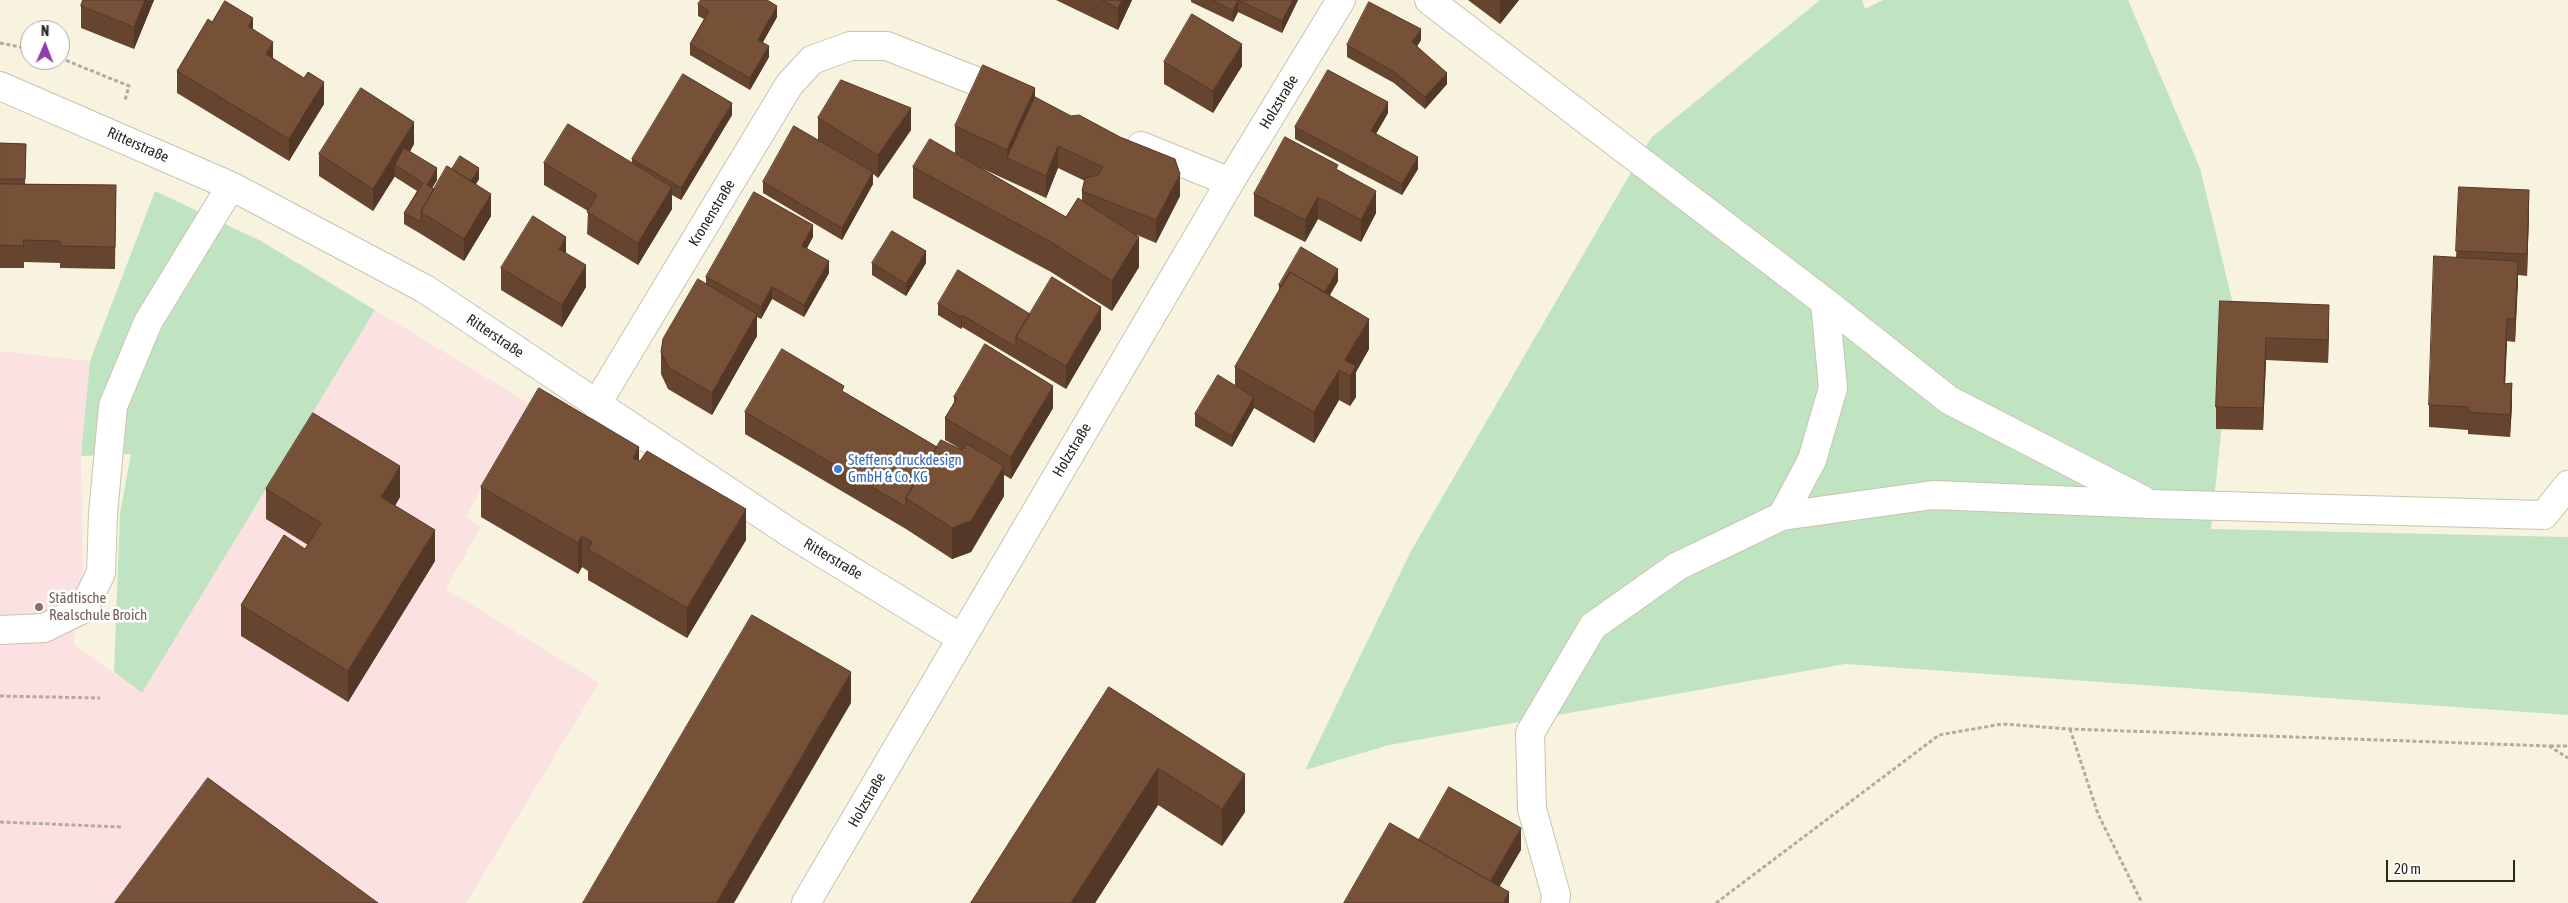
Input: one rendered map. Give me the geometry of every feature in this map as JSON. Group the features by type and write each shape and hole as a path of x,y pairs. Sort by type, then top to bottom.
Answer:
{"street":[{"name":"Holzstraße","path":"806,903 1230,182 1341,0"},
{"path":"1429,0 1825,302 1949,400 2151,504"},
{"name":"Kronenstraße","path":"596,405 789,85 812,60 850,46 887,46 1035,104"},
{"name":"Ritterstraße","path":"0,86 231,186 425,289 792,535 961,638"},
{"path":"1119,138 1230,182"},
{"path":"0,630 44,628 82,608 101,573 103,514 113,406 148,322 231,186"},
{"path":"1782,516 1812,460 1832,388 1825,302"},
{"path":"1555,903 1556,895 1532,809 1530,733 1588,634 1593,626 1678,566 1782,516 1933,495 2151,504 2544,515 2568,485"}],"path":[{"path":"0,43 20,47"},
{"path":"70,62 129,86 116,135"},
{"path":"0,696 100,698"},
{"path":"1716,903 1939,735 2002,724 2070,729 2568,746"},
{"path":"2070,729 2098,814 2142,903"},
{"path":"2549,746 2568,758"},
{"path":"0,822 122,827"}],"shaded area":[{"path":"375,310 530,404 466,516 480,528 446,589 599,683 466,903 0,903 0,351 90,361 81,456 83,570 73,644 142,693"}],"green space":[{"path":"1820,0 1862,0 1865,9 1883,0 2128,0 2200,168 2234,308 2211,529 2568,537 2568,715 1845,664 1389,745 1305,770 1411,551 1651,138"},
{"path":"155,191 261,241 375,310 142,693 114,672 120,513 131,454 81,456 90,361"}],"building":[{"path":"83,0 145,0 134,27 81,6"},
{"path":"701,0 767,0 777,6 758,40 769,46 750,78 690,44 709,11 698,4"},
{"path":"1102,0 1122,0 1118,8"},
{"path":"1212,0 1238,0 1233,10"},
{"path":"1238,0 1293,0 1282,21"},
{"path":"225,1 253,18 248,26 273,42 266,54 304,78 308,72 324,82 289,139 177,71 208,19 212,22"},
{"path":"1369,2 1421,29 1412,42 1447,73 1425,97 1394,72 1347,45"},
{"path":"1192,14 1242,44 1213,91 1164,62"},
{"path":"983,65 1035,88 1007,150 955,126"},
{"path":"1328,70 1388,102 1371,131 1418,157 1402,184 1295,127"},
{"path":"683,74 732,103 681,188 632,159"},
{"path":"841,80 911,108 878,155 818,118"},
{"path":"361,88 414,122 373,189 319,154"},
{"path":"1035,97 1071,116 1079,115 1120,137 1175,159 1180,174 1156,220 1082,191 1085,178 1098,175 1103,167 1058,146 1046,176 1007,158"},
{"path":"568,124 672,187 638,243 587,212 597,195 544,163"},
{"path":"794,126 873,172 842,228 763,182"},
{"path":"1285,137 1338,165 1336,169 1376,191 1361,220 1318,197 1305,220 1254,194"},
{"path":"930,139 1066,217 1078,198 1139,237 1112,281 1051,242 913,167"},
{"path":"0,143 26,144 25,179 0,179"},
{"path":"404,148 437,168 427,185 434,189 421,212 421,222 404,213 423,183 395,165"},
{"path":"460,156 479,168 471,181 452,169"},
{"path":"447,166 491,194 464,239 421,212"},
{"path":"0,184 116,185 115,247 60,246 60,241 23,240 24,246 0,245"},
{"path":"2459,187 2529,190 2527,254 2456,251"},
{"path":"754,192 813,225 802,246 829,261 804,305 772,287 761,307 706,277"},
{"path":"533,216 566,237 559,249 586,265 562,305 501,268"},
{"path":"892,231 926,251 906,284 872,263"},
{"path":"1301,247 1338,269 1325,292 1290,272 1282,286 1279,285"},
{"path":"2434,256 2518,261 2515,319 2507,319 2504,384 2512,383 2510,415 2468,412 2468,407 2429,405"},
{"path":"958,270 1030,314 1016,337 1016,347 962,315 961,317 938,304"},
{"path":"1290,272 1369,319 1345,360 1356,366 1350,376 1339,370 1314,412 1235,367"},
{"path":"1052,277 1101,307 1066,366 1016,337"},
{"path":"698,279 757,314 712,393 668,367 661,352 663,339"},
{"path":"2220,301 2329,305 2328,340 2266,338 2263,408 2216,407"},
{"path":"985,344 1053,386 1011,457 945,418 957,398 954,397"},
{"path":"782,349 844,386 842,391 937,447 906,498 906,507 745,412"},
{"path":"1218,375 1254,397 1232,436 1195,414"},
{"path":"539,388 639,447 633,458 640,461 647,451 746,509 687,608 588,549 592,542 582,536 578,543 481,487"},
{"path":"313,413 400,466 381,497 435,530 348,671 241,605 284,535 305,549 321,523 266,489"},
{"path":"941,440 962,450 967,444 1004,466 971,521 952,528 906,498"},
{"path":"752,615 851,672 716,903 583,903"},
{"path":"1109,687 1245,774 1222,809 1158,768 1071,903 971,903"},
{"path":"208,778 378,903 115,903"},
{"path":"1449,787 1521,828 1490,881 1419,840"},
{"path":"1390,823 1509,892 1503,903 1344,903"}],"place":[{"name":"Steffens druckdesign GmbH & Co. KG","path":"838,469"},
{"name":"Städtische Realschule Broich","path":"39,607"}]}
